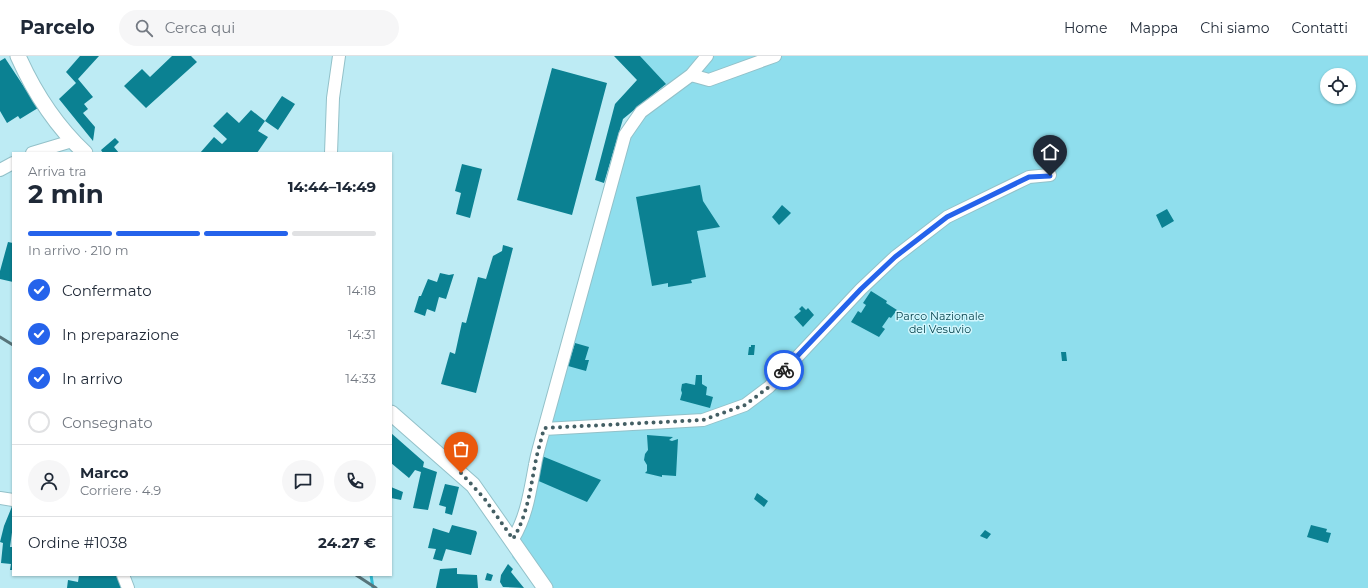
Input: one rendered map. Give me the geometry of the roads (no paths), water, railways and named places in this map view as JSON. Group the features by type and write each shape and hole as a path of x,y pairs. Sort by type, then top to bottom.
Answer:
{"main road":[{"path":"18,56 30,82 72,141 84,152"},
{"path":"392,414 474,485 513,539 545,588"}],"street":[{"path":"331,152 333,98 339,56"},
{"path":"513,539 520,526 530,496 535,464 544,428 625,135 641,112 691,76 707,56"},
{"path":"691,76 709,80 775,56"},
{"path":"35,152 72,141"},
{"path":"0,170 12,164"},
{"path":"544,428 703,420 745,405 769,387 861,289 895,257 947,217 1029,177 1050,176"},
{"path":"0,498 12,500"},
{"path":"123,576 128,588"}],"waterway":[{"path":"371,576 373,588"}],"railway":[{"path":"0,337 12,344"},
{"path":"358,576 376,588"}],"park label":[{"name":"Parco Nazionale del Vesuvio","path":"940,322"}]}
